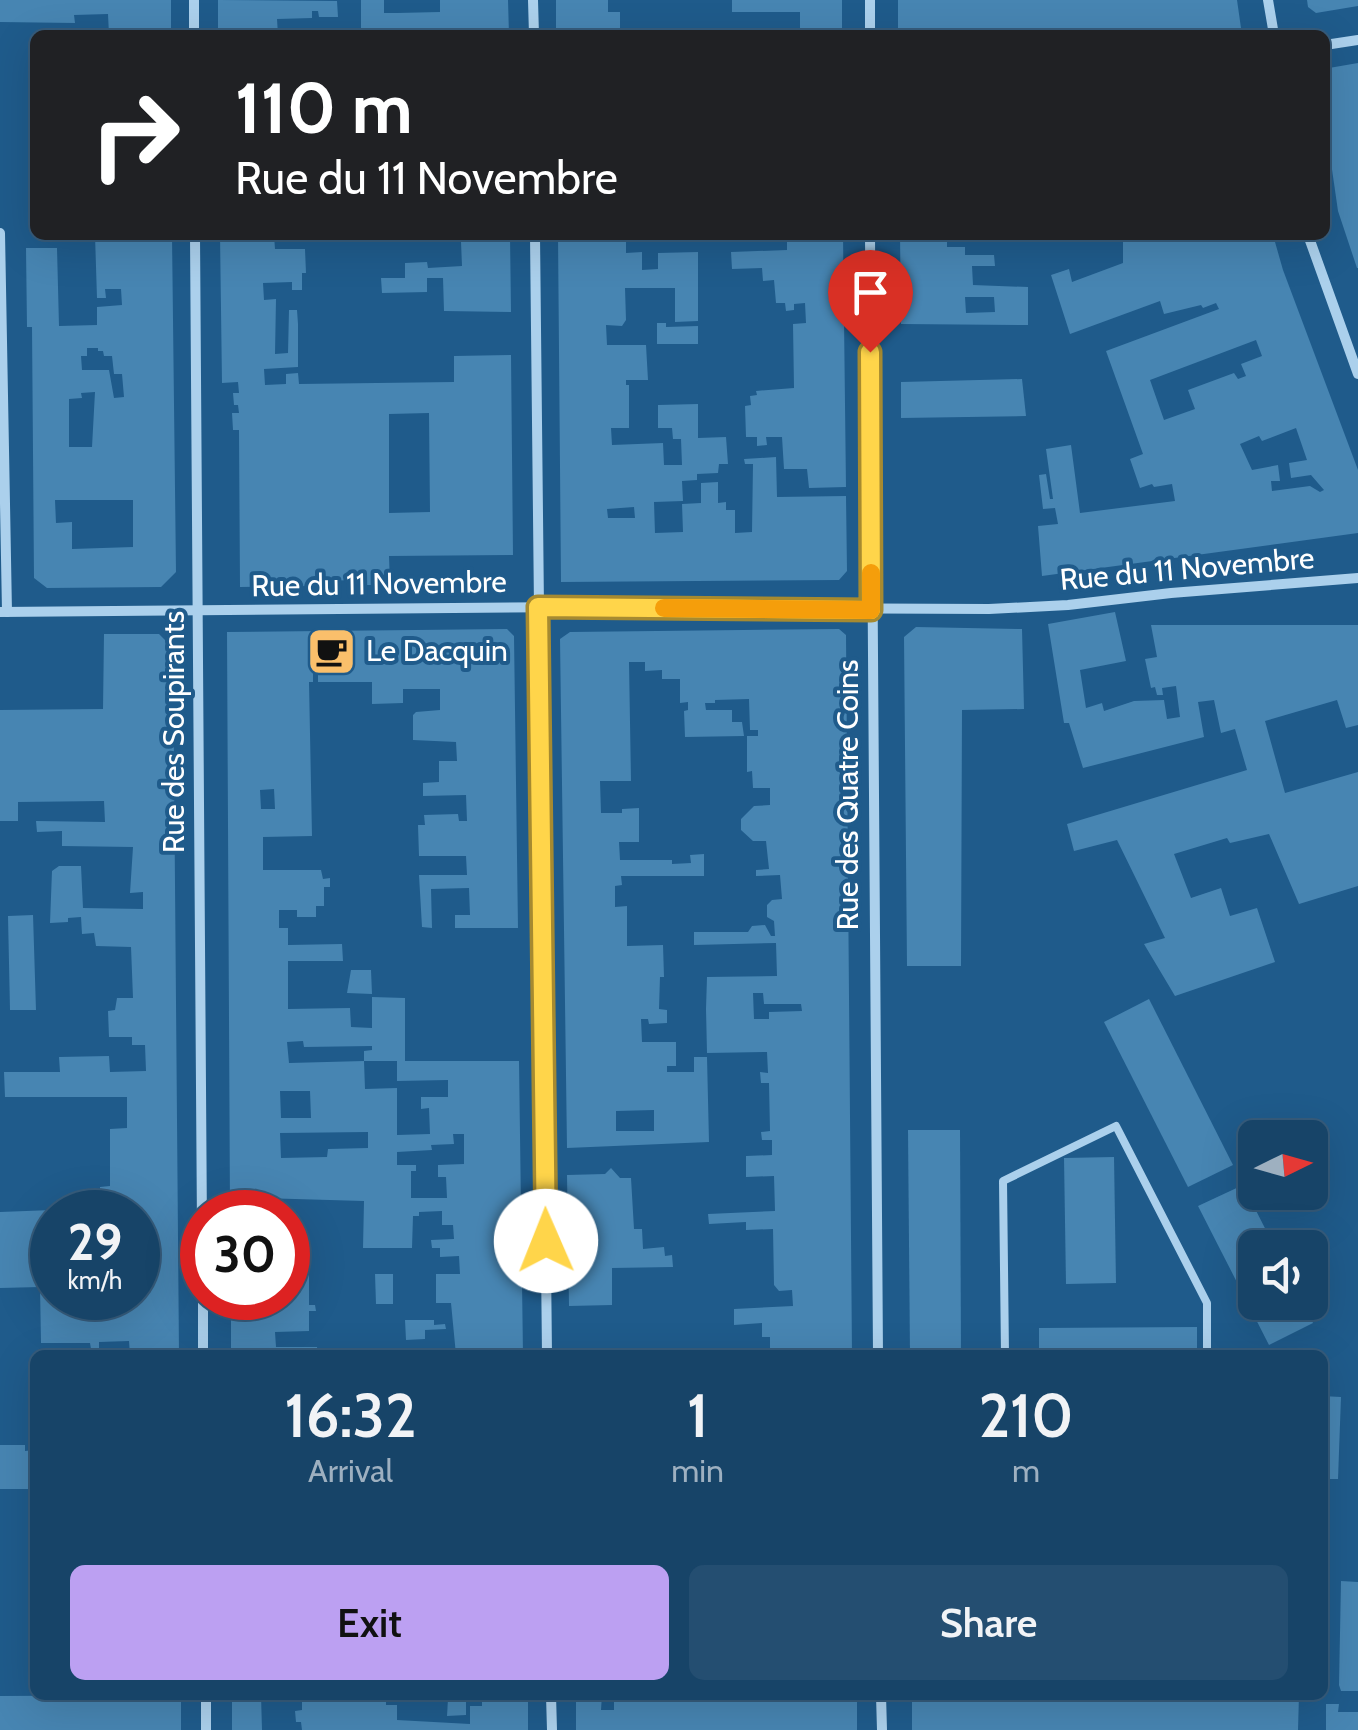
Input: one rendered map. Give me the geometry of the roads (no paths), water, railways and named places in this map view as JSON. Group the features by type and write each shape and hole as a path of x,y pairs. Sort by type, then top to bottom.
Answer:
{"street":[{"path":"194,0 194,30"},
{"path":"534,0 534,30"},
{"path":"870,0 870,30"},
{"path":"1268,0 1273,30"},
{"path":"1330,45 1358,40"},
{"path":"0,233 4,612"},
{"name":"Rue des Soupirants","path":"195,240 202,1190"},
{"path":"535,240 548,1350"},
{"name":"Rue des Quatre Coins","path":"870,240 878,1350"},
{"path":"1310,240 1358,374"},
{"name":"Rue du 11 Novembre","path":"4,612 1039,607 1358,578"},
{"path":"203,1320 203,1350"},
{"path":"206,1700 206,1730"},
{"path":"551,1700 552,1730"},
{"path":"881,1700 882,1730"}],"lane":[{"path":"1005,1350 1004,1181 1116,1126 1207,1302 1207,1350"}],"place":[{"name":"Le Dacquin","path":"331,651"}]}
